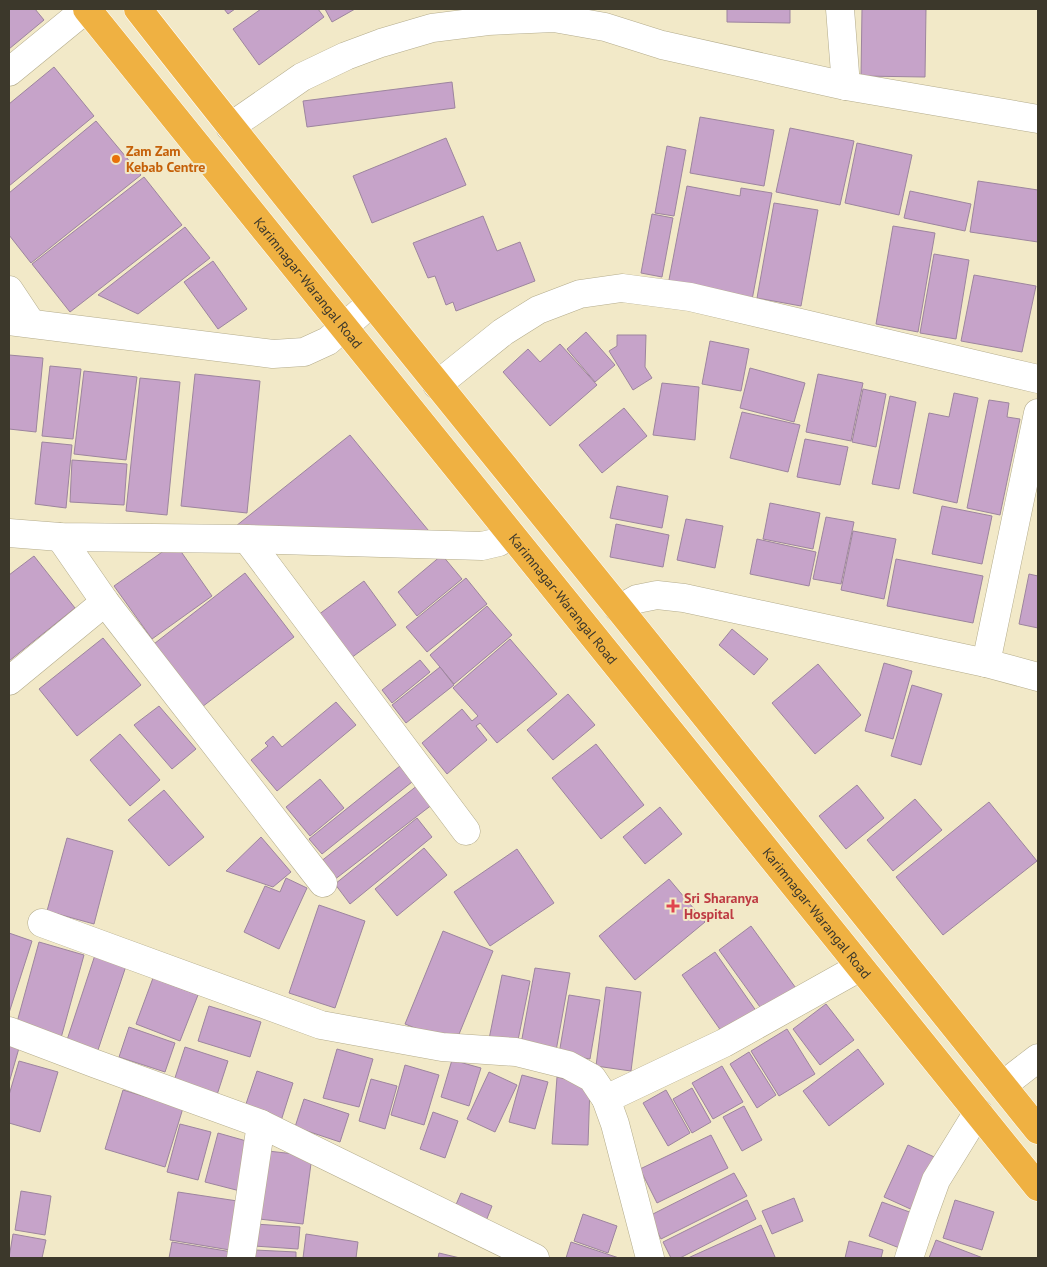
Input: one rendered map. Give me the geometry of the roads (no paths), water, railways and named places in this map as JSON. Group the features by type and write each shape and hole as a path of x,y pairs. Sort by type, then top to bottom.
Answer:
{"highway":[{"name":"Karimnagar-Warangal Road","path":"86,9 1038,1187"},
{"path":"138,9 371,303 619,608 1038,1130"}],"street":[{"path":"9,72 86,9"},
{"path":"840,9 846,86"},
{"path":"230,126 302,77 346,56 381,43 432,28 488,21 554,18 605,18 662,45 846,86 1038,119"},
{"path":"438,385 503,332 538,310 580,294 622,288 690,296 1038,379"},
{"path":"9,290 20,322 273,354 304,352 328,341 371,303"},
{"path":"986,663 1038,414"},
{"path":"9,533 60,537 482,546 499,542 512,534"},
{"path":"60,537 105,602 323,883"},
{"path":"246,540 466,831"},
{"path":"619,608 637,599 657,595 684,598 986,663 1038,677"},
{"path":"9,681 105,602"},
{"path":"42,923 321,1025 442,1047 516,1052 568,1065 592,1078 606,1099 615,1124 650,1258"},
{"path":"606,1099 724,1043 860,967"},
{"path":"9,1031 261,1124 535,1258"},
{"path":"1002,1085 1038,1058"},
{"path":"909,1258 936,1180 978,1112"},
{"path":"241,1258 261,1124"}],"place":[{"name":"Zam Zam Kebab Centre","path":"116,159"},
{"name":"Sri Sharanya Hospital","path":"673,906"}]}
